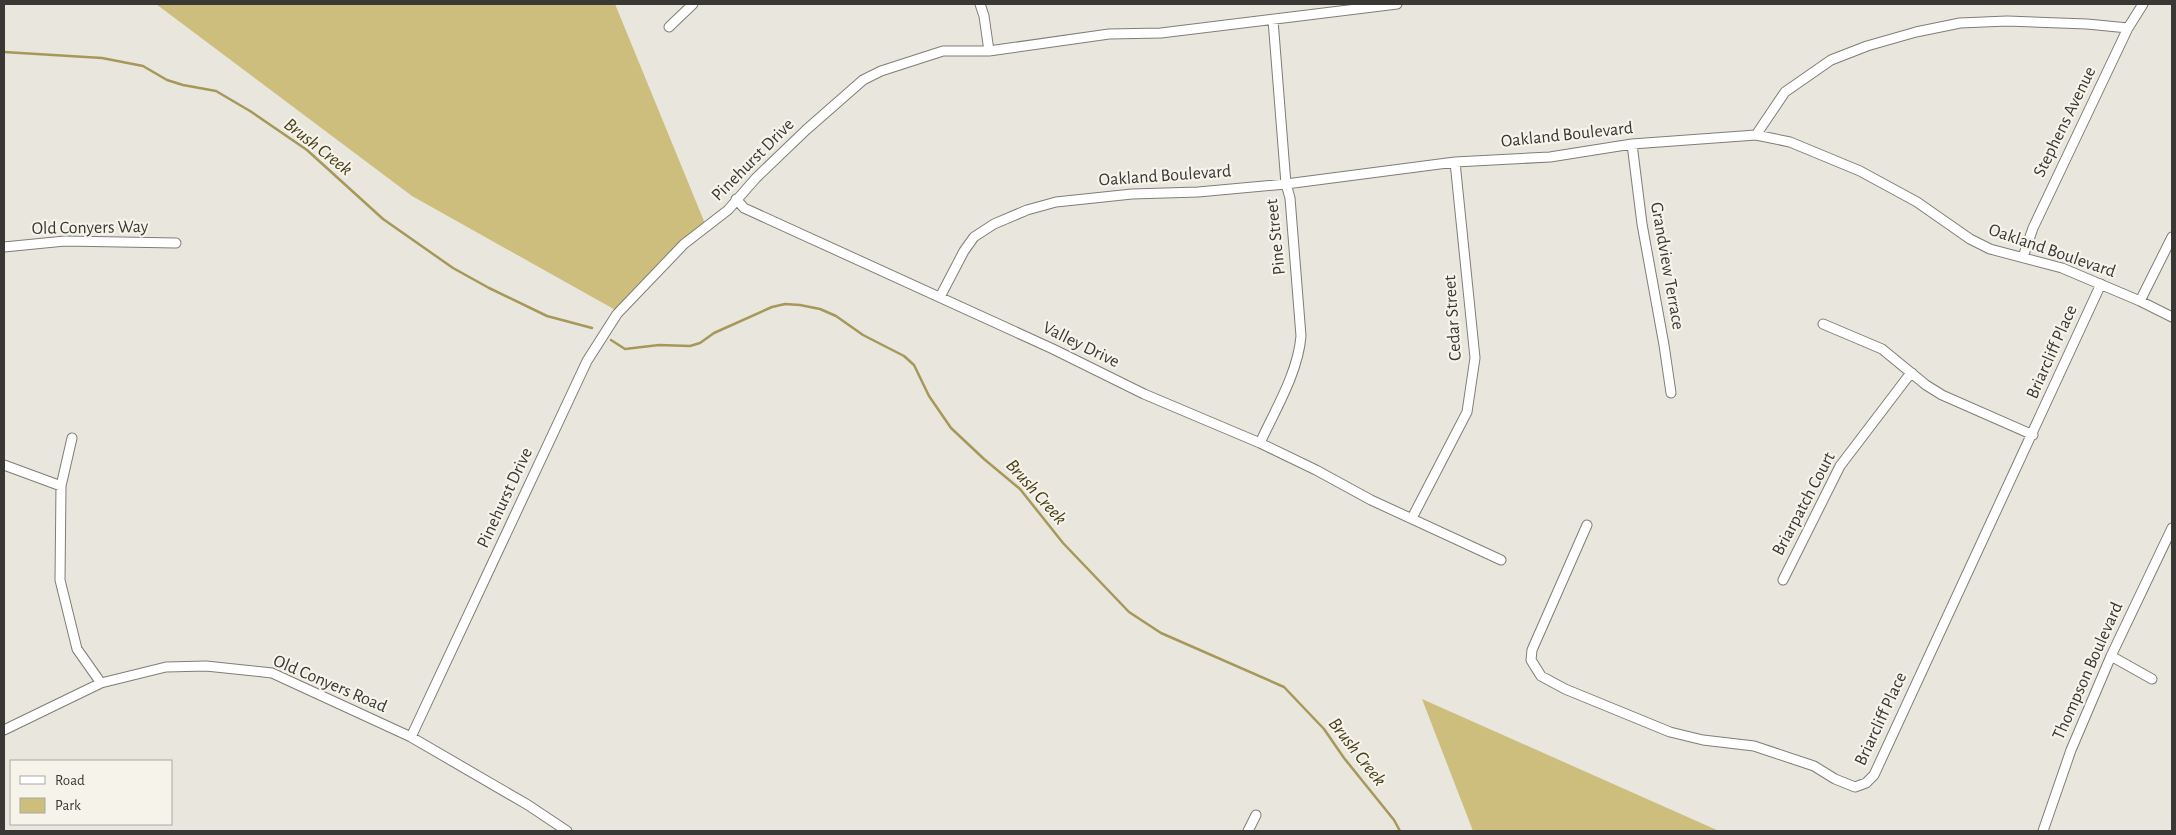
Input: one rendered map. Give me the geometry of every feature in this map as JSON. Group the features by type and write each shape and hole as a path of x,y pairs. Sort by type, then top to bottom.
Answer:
{"street":[{"path":"669,27 694,4"},
{"path":"980,4 984,16 989,51"},
{"name":"Pinehurst Drive","path":"410,737 587,361 616,314 684,244 728,210 736,199 806,130 863,80 882,71 943,51 989,51 1109,34 1160,33 1397,4"},
{"name":"Stephens Avenue","path":"2023,257 2033,228 2128,28 2143,4"},
{"name":"Pine Street","path":"1260,443 1287,385 1300,349 1296,265 1290,198 1286,184 1273,20"},
{"path":"1756,135 1784,92 1830,60 1875,44 1960,24 2007,21 2087,24 2128,28"},
{"name":"Oakland Boulevard","path":"940,297 964,251 974,237 994,224 1027,210 1056,202 1079,198 1198,192 1286,184 1454,162 1550,157 1632,144 1756,135 1790,142 1860,171 1917,202 1970,239 1990,249 2062,268 2140,301 2172,317"},
{"name":"Grandview Terrace","path":"1632,144 1642,224 1671,393"},
{"name":"Cedar Street","path":"1412,518 1466,412 1475,358 1454,162"},
{"name":"Valley Drive","path":"736,199 744,208 940,297 1144,394 1260,443 1316,470 1371,500 1501,560"},
{"path":"2140,301 2172,238"},
{"name":"Old Conyers Way","path":"4,247 65,241 176,243"},
{"name":"Briarcliff Place","path":"1586,525 1532,650 1531,660 1542,676 1565,690 1670,732 1703,740 1754,746 1814,766 1835,779 1855,787 1866,783 1874,775 2033,435 2068,352 2101,284"},
{"path":"1823,324 1882,349 1942,395 2033,435"},
{"name":"Briarpatch Court","path":"1783,580 1840,466 1912,373"},
{"path":"72,438 61,486 60,580 77,649 101,683"},
{"path":"4,465 61,486"},
{"name":"Thompson Boulevard","path":"2043,831 2071,750 2111,656 2172,528"},
{"path":"2111,656 2152,679"},
{"name":"Old Conyers Road","path":"4,730 101,683 166,667 206,666 272,673 410,737 528,805 567,831"},
{"path":"1248,831 1256,815"}],"green space":[{"path":"156,4 615,4 706,226 619,312 412,196"},
{"path":"1422,699 1719,831 1473,831"}],"waterway":[{"name":"Brush Creek","path":"4,52 102,58 143,66 167,80 216,91 250,111 307,150 383,219 453,268 547,316 592,328"},
{"name":"Brush Creek","path":"611,340 625,349 659,345 690,346 700,343 714,333 772,307 785,304 820,309 836,316 863,335 904,356 914,365 929,396 951,428 1020,489 1063,543 1129,612 1161,633 1284,687 1324,729 1344,758 1394,820 1400,831"}]}
